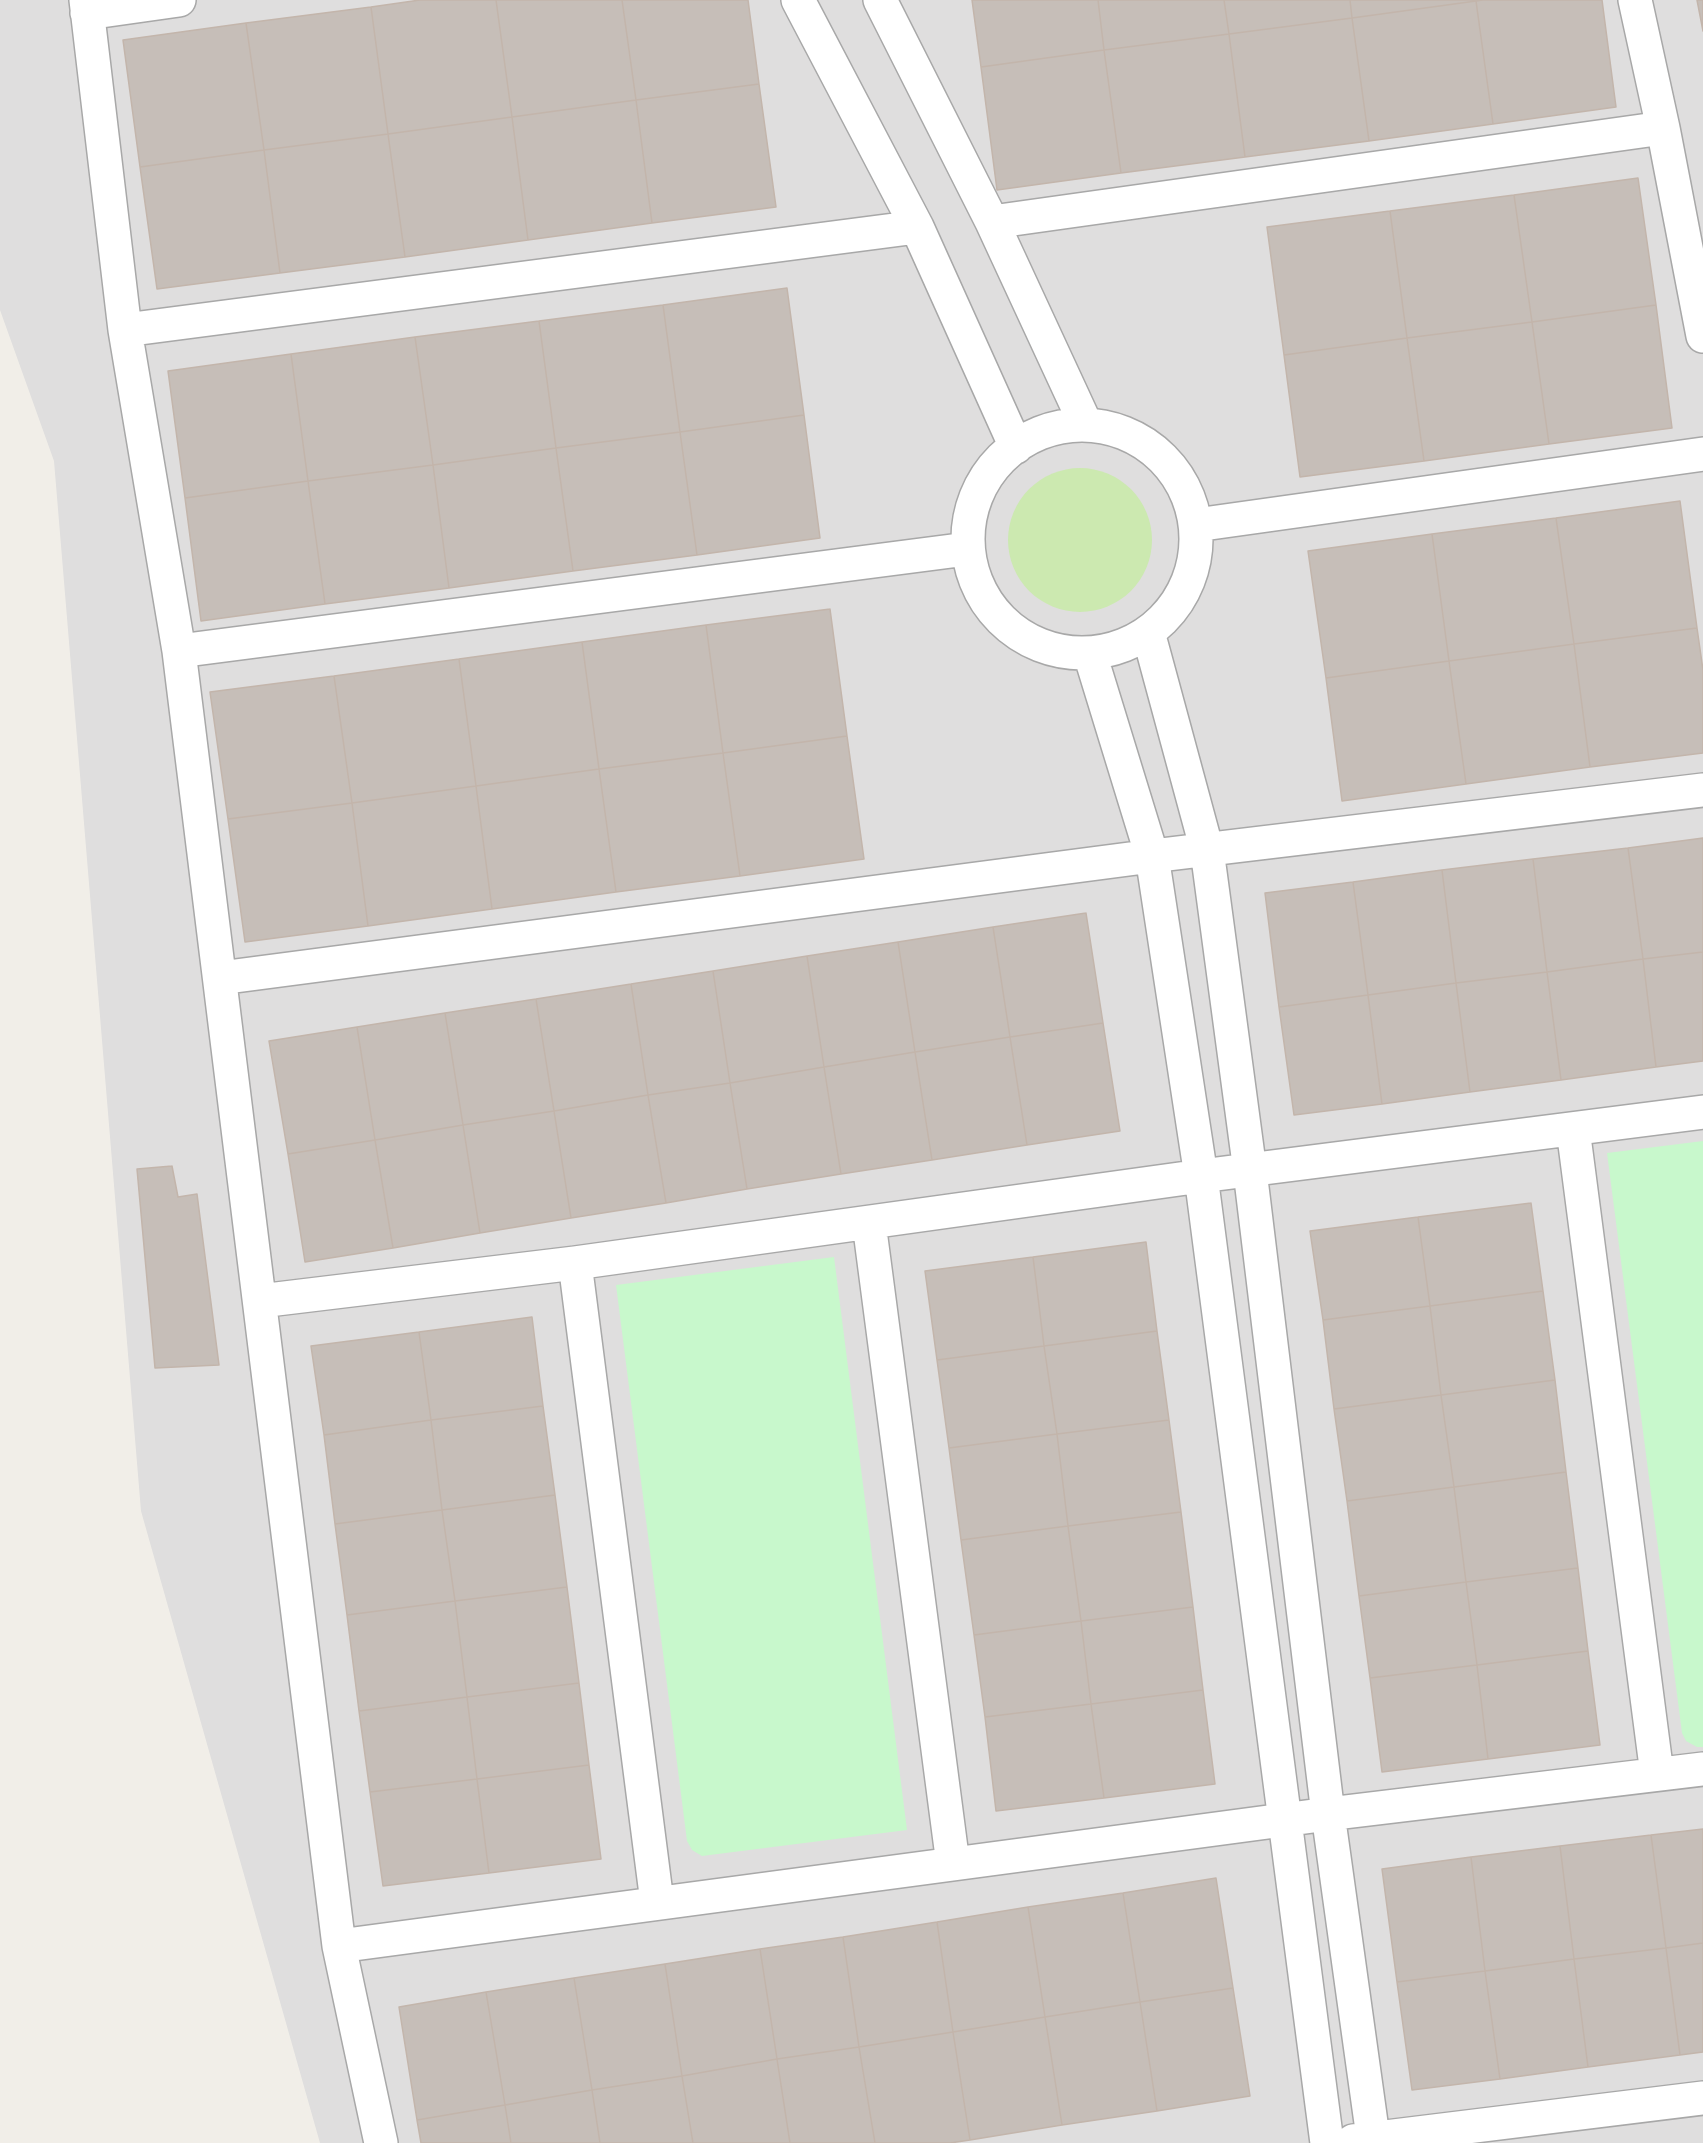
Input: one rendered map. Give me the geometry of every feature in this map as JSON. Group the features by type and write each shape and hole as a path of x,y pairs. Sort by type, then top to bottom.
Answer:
{"street":[{"path":"179,0 87,6 125,330 179,651 339,1946 381,2143"},
{"path":"798,0 917,227 1016,447"},
{"path":"880,0 992,222 1086,425"},
{"path":"1635,0 1664,128 1703,336"},
{"path":"992,222 1664,128"},
{"path":"125,330 917,227"},
{"path":"1064,425 1086,425 1101,425 1136,437 1165,459 1186,489 1196,525 1194,564 1179,600 1148,632 1120,648 1090,654 1044,647 1010,627 984,598 967,549 969,523 979,488 1000,458 1030,436 1064,425"},
{"path":"1196,525 1703,454"},
{"path":"179,651 967,549"},
{"path":"1148,632 1207,850 1250,1172 1328,1814 1373,2137"},
{"path":"1090,654 1152,856 1201,1176 1327,2143"},
{"path":"220,978 1152,856 1703,790"},
{"path":"260,1301 575,1263 1201,1176 1250,1172 1703,1112"},
{"path":"1573,1129 1657,1774"},
{"path":"868,1223 953,1864"},
{"path":"575,1263 657,1902"},
{"path":"339,1946 1328,1814 1703,1769"},
{"path":"1341,2143 1373,2137 1703,2098"}],"shaded area":[{"path":"0,0 1703,0 1703,2143 320,2143 141,1511 54,461 0,310"}],"green space":[{"path":"1080,468 1108,474 1131,489 1146,512 1152,540 1146,568 1131,591 1108,606 1080,612 1052,606 1029,591 1014,568 1008,540 1014,512 1029,489 1052,474"},
{"path":"1703,1141 1703,1747 1697,1747 1686,1741 1682,1733 1607,1153"},
{"path":"834,1257 907,1830 702,1856 692,1850 687,1841 616,1285"}],"building":[{"path":"420,0 496,0 512,117 388,134 371,7"},
{"path":"496,0 622,0 636,100 512,117"},
{"path":"622,0 748,0 759,84 636,100"},
{"path":"972,0 1098,0 1104,50 981,67"},
{"path":"1098,0 1224,0 1229,34 1104,50"},
{"path":"1224,0 1350,0 1352,18 1229,34"},
{"path":"1350,0 1476,0 1476,1 1352,18"},
{"path":"1602,0 1616,107 1493,124 1476,1"},
{"path":"1697,0 1703,0 1703,31"},
{"path":"1476,1 1493,124 1369,141 1352,18"},
{"path":"371,7 388,134 264,150 246,23"},
{"path":"1352,18 1369,141 1245,157 1229,34"},
{"path":"246,23 264,150 140,167 123,40"},
{"path":"1229,34 1245,157 1121,173 1104,50"},
{"path":"1104,50 1121,173 997,190 981,67"},
{"path":"759,84 776,207 652,223 636,100"},
{"path":"636,100 652,223 528,240 512,117"},
{"path":"512,117 528,240 405,257 388,134"},
{"path":"388,134 405,257 280,273 264,150"},
{"path":"264,150 280,273 157,289 140,167"},
{"path":"1638,178 1656,305 1532,322 1514,195"},
{"path":"1514,195 1532,322 1407,338 1390,211"},
{"path":"1390,211 1407,338 1284,355 1267,227"},
{"path":"787,288 804,415 680,432 663,305"},
{"path":"663,305 680,432 556,448 539,321"},
{"path":"1656,305 1672,428 1549,444 1532,322"},
{"path":"539,321 556,448 433,465 415,337"},
{"path":"1532,322 1549,444 1424,461 1407,338"},
{"path":"415,337 433,465 308,481 291,354"},
{"path":"1407,338 1424,461 1300,477 1284,355"},
{"path":"291,354 308,481 185,498 168,371"},
{"path":"804,415 820,538 697,555 680,432"},
{"path":"680,432 697,555 573,571 556,448"},
{"path":"556,448 573,571 449,588 433,465"},
{"path":"433,465 449,588 325,604 308,481"},
{"path":"308,481 325,604 201,621 185,498"},
{"path":"1680,501 1697,628 1574,644 1556,518"},
{"path":"1556,518 1574,644 1449,661 1432,534"},
{"path":"1432,534 1449,661 1326,678 1308,551"},
{"path":"830,609 847,736 723,753 706,625"},
{"path":"706,625 723,753 599,769 582,642"},
{"path":"1697,628 1703,670 1703,753 1590,767 1574,644"},
{"path":"582,642 599,769 476,786 459,659"},
{"path":"1574,644 1590,767 1466,784 1449,661"},
{"path":"459,659 476,786 352,803 334,676"},
{"path":"1449,661 1466,784 1342,801 1326,678"},
{"path":"334,676 352,803 228,819 210,692"},
{"path":"847,736 864,859 740,876 723,753"},
{"path":"723,753 740,876 616,892 599,769"},
{"path":"599,769 616,892 492,909 476,786"},
{"path":"476,786 492,909 368,926 352,803"},
{"path":"352,803 368,926 245,942 228,819"},
{"path":"1703,838 1703,952 1643,959 1628,848"},
{"path":"1628,848 1643,959 1547,972 1533,859"},
{"path":"1533,859 1547,972 1456,983 1442,870"},
{"path":"1442,870 1456,983 1368,995 1353,882"},
{"path":"1353,882 1368,995 1279,1007 1265,893"},
{"path":"1086,913 1103,1023 1010,1037 993,927"},
{"path":"993,927 1010,1037 915,1052 898,942"},
{"path":"898,942 915,1052 824,1067 807,956"},
{"path":"1703,952 1703,1061 1656,1067 1643,959"},
{"path":"807,956 824,1067 730,1083 713,971"},
{"path":"1643,959 1656,1067 1561,1080 1547,972"},
{"path":"713,971 730,1083 648,1095 631,984"},
{"path":"1547,972 1561,1080 1470,1092 1456,983"},
{"path":"1456,983 1470,1092 1382,1104 1368,995"},
{"path":"631,984 648,1095 554,1111 536,999"},
{"path":"1368,995 1382,1104 1294,1115 1279,1007"},
{"path":"536,999 554,1111 463,1125 445,1013"},
{"path":"445,1013 463,1125 375,1140 357,1027"},
{"path":"1103,1023 1120,1131 1027,1145 1010,1037"},
{"path":"357,1027 375,1140 288,1154 269,1041"},
{"path":"1010,1037 1027,1145 932,1160 915,1052"},
{"path":"915,1052 932,1160 841,1174 824,1067"},
{"path":"824,1067 841,1174 747,1189 730,1083"},
{"path":"730,1083 747,1189 666,1203 648,1095"},
{"path":"648,1095 666,1203 571,1218 554,1111"},
{"path":"554,1111 571,1218 480,1233 463,1125"},
{"path":"463,1125 480,1233 393,1248 375,1140"},
{"path":"375,1140 393,1248 305,1262 288,1154"},
{"path":"172,1166 178,1197 197,1194 219,1365 155,1368 137,1169"},
{"path":"1531,1203 1543,1291 1430,1306 1418,1217"},
{"path":"1418,1217 1430,1306 1323,1320 1310,1231"},
{"path":"1146,1242 1157,1331 1044,1346 1033,1257"},
{"path":"1033,1257 1044,1346 937,1360 925,1271"},
{"path":"1543,1291 1555,1380 1441,1395 1430,1306"},
{"path":"1430,1306 1441,1395 1334,1409 1323,1320"},
{"path":"532,1317 543,1406 431,1420 419,1332"},
{"path":"1157,1331 1169,1420 1057,1434 1044,1346"},
{"path":"419,1332 431,1420 324,1435 311,1346"},
{"path":"1044,1346 1057,1434 949,1448 937,1360"},
{"path":"1555,1380 1566,1472 1454,1487 1441,1395"},
{"path":"1441,1395 1454,1487 1347,1501 1334,1409"},
{"path":"543,1406 555,1495 442,1510 431,1420"},
{"path":"431,1420 442,1510 335,1524 324,1435"},
{"path":"1169,1420 1181,1512 1068,1526 1057,1434"},
{"path":"1057,1434 1068,1526 961,1540 949,1448"},
{"path":"1566,1472 1578,1568 1466,1582 1454,1487"},
{"path":"1454,1487 1466,1582 1359,1596 1347,1501"},
{"path":"555,1495 567,1587 455,1601 442,1510"},
{"path":"442,1510 455,1601 347,1615 335,1524"},
{"path":"1181,1512 1193,1607 1081,1621 1068,1526"},
{"path":"1068,1526 1081,1621 974,1635 961,1540"},
{"path":"1578,1568 1588,1651 1477,1665 1466,1582"},
{"path":"1466,1582 1477,1665 1370,1678 1359,1596"},
{"path":"567,1587 579,1683 467,1697 455,1601"},
{"path":"455,1601 467,1697 359,1711 347,1615"},
{"path":"1193,1607 1203,1690 1091,1704 1081,1621"},
{"path":"1081,1621 1091,1704 985,1717 974,1635"},
{"path":"1588,1651 1600,1745 1488,1759 1477,1665"},
{"path":"1477,1665 1488,1759 1382,1772 1370,1678"},
{"path":"579,1683 589,1765 477,1779 467,1697"},
{"path":"1203,1690 1215,1784 1104,1798 1091,1704"},
{"path":"467,1697 477,1779 370,1792 359,1711"},
{"path":"1091,1704 1104,1798 996,1811 985,1717"},
{"path":"589,1765 601,1859 489,1873 477,1779"},
{"path":"477,1779 489,1873 383,1886 370,1792"},
{"path":"1703,1829 1703,1943 1666,1948 1651,1835"},
{"path":"1651,1835 1666,1948 1574,1959 1560,1846"},
{"path":"1560,1846 1574,1959 1485,1971 1471,1857"},
{"path":"1471,1857 1485,1971 1397,1982 1382,1869"},
{"path":"1216,1878 1233,1988 1140,2002 1123,1893"},
{"path":"1123,1893 1140,2002 1045,2017 1028,1907"},
{"path":"1028,1907 1045,2017 953,2032 937,1922"},
{"path":"937,1922 953,2032 859,2047 843,1937"},
{"path":"843,1937 859,2047 777,2059 760,1949"},
{"path":"1703,1943 1703,2052 1680,2055 1666,1948"},
{"path":"1666,1948 1680,2055 1588,2067 1574,1959"},
{"path":"760,1949 777,2059 682,2076 665,1964"},
{"path":"1574,1959 1588,2067 1500,2079 1485,1971"},
{"path":"665,1964 682,2076 592,2090 574,1978"},
{"path":"1485,1971 1500,2079 1412,2090 1397,1982"},
{"path":"574,1978 592,2090 505,2105 486,1992"},
{"path":"1233,1988 1250,2096 1157,2111 1140,2002"},
{"path":"486,1992 505,2105 417,2120 399,2007"},
{"path":"1140,2002 1157,2111 1062,2125 1045,2017"},
{"path":"1045,2017 1062,2125 970,2140 953,2032"},
{"path":"953,2032 970,2140 950,2143 875,2143 859,2047"},
{"path":"859,2047 875,2143 790,2143 777,2059"},
{"path":"777,2059 790,2143 693,2143 682,2076"},
{"path":"682,2076 693,2143 600,2143 592,2090"},
{"path":"592,2090 600,2143 511,2143 505,2105"},
{"path":"505,2105 511,2143 421,2143 417,2120"}]}
